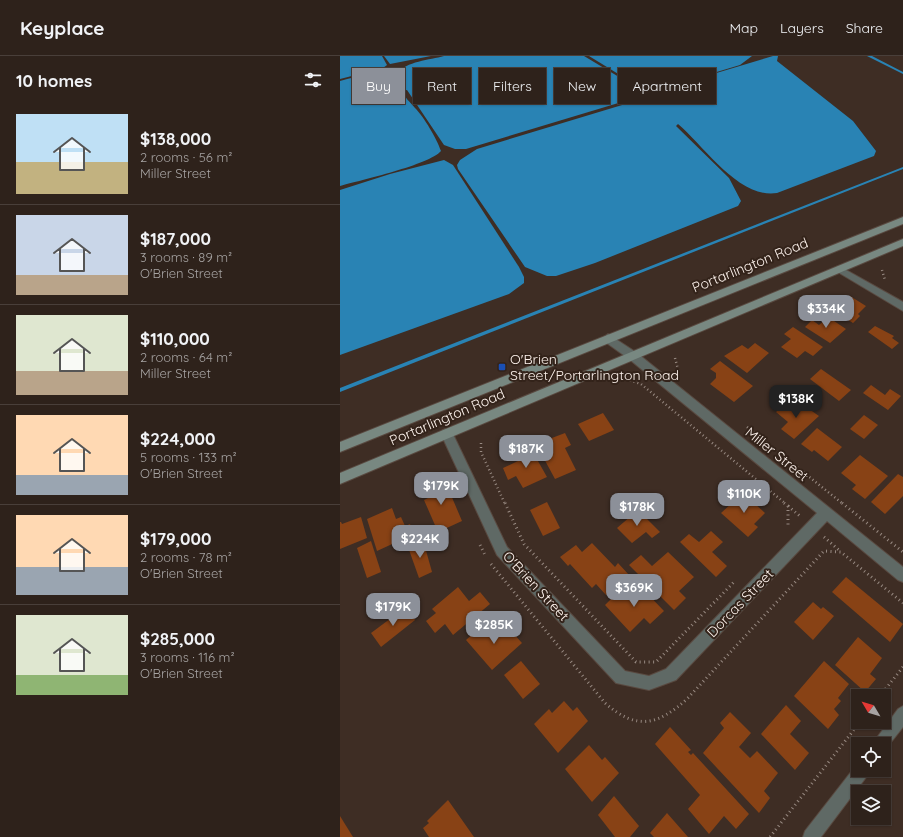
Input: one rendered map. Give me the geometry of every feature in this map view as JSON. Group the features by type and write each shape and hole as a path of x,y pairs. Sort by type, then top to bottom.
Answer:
{"main road":[{"name":"Portarlington Road","path":"340,447 903,220"},
{"name":"Portarlington Road","path":"340,479 903,242"}],"street":[{"path":"839,269 903,307"},
{"path":"608,338 633,356"},
{"name":"Miller Street","path":"633,356 903,575"},
{"name":"O'Brien Street","path":"447,434 502,551 622,678 649,683"},
{"name":"Dorcas Street","path":"649,683 671,675 826,513"},
{"path":"886,737 903,714"},
{"path":"811,837 856,777"}],"path":[{"path":"882,270 884,279 890,283"},
{"path":"675,358 677,371 683,376"},
{"path":"626,379 640,384 788,506 789,527 783,532"},
{"path":"744,425 903,552"},
{"path":"481,443 481,452 524,544 636,662 656,662 739,578"},
{"path":"480,544 491,565 605,703 618,715 632,721 646,722 662,717 689,696 824,551 841,552 903,603"},
{"path":"886,689 903,667"},
{"path":"770,837 855,729"}],"water":[{"path":"340,56 382,56 387,65 383,68 352,68 352,76 340,79"},
{"path":"384,56 431,56 390,64"},
{"path":"444,56 584,56 604,68 554,68 554,104 610,104 610,72 618,76 618,103 466,149 455,149 444,145 416,104 471,104 471,68 413,68 413,99 407,90 405,90 405,68 404,68 419,62"},
{"path":"589,56 752,56 740,65 716,72 716,68 618,68 618,74"},
{"path":"773,56 778,56 777,61 853,121 876,151 874,156 777,193 763,193 749,188 736,180 711,158 678,124 676,126 729,178 741,201 738,206 595,263 556,276 547,276 525,267 458,169 457,165 460,160 477,149 626,104 716,104 716,73"},
{"path":"352,78 352,104 405,104 405,96 426,122 437,140 441,151 423,162 409,167 340,186 340,81"},
{"path":"444,160 453,165 519,267 524,277 524,283 509,294 340,355 340,190 390,174"}],"building":[{"path":"850,296 866,306 858,314 860,316 853,323 834,311"},
{"path":"828,317 846,329 830,343 805,327 812,320 819,325"},
{"path":"875,326 894,336 892,338 899,343 892,349 868,332"},
{"path":"793,327 823,347 813,356 805,351 797,358 781,347 791,339 784,334"},
{"path":"755,343 769,353 747,373 724,356 742,345 748,349"},
{"path":"720,361 753,386 734,402 710,384 716,378 716,373 710,369"},
{"path":"821,369 851,390 839,401 810,379"},
{"path":"871,385 885,395 890,389 901,396 888,410 863,393"},
{"path":"788,401 801,411 806,407 819,416 794,439 781,429 788,422 776,412"},
{"path":"603,413 614,430 589,441 578,424"},
{"path":"864,415 878,425 864,439 850,429"},
{"path":"817,428 842,447 828,461 814,450 812,452 801,444"},
{"path":"565,433 571,445 565,448 576,470 555,479 536,444"},
{"path":"530,447 547,477 523,488 516,476 508,480 503,468 518,461 514,454"},
{"path":"860,455 888,476 865,499 852,489 856,485 841,473"},
{"path":"898,474 903,477 903,496 885,514 871,502"},
{"path":"438,478 444,490 448,488 462,521 438,532 424,500 430,497 424,485"},
{"path":"743,493 765,513 754,524 758,527 748,537 721,513"},
{"path":"547,502 560,528 543,536 530,510"},
{"path":"392,508 396,519 401,517 405,526 410,524 414,534 377,551 367,519"},
{"path":"638,510 660,532 652,538 646,532 632,543 617,528"},
{"path":"361,517 367,538 340,549 340,522 342,524"},
{"path":"711,531 723,542 712,552 727,566 716,577 680,542 689,534 699,542"},
{"path":"423,540 432,572 419,578 408,547"},
{"path":"371,541 381,572 367,578 357,548"},
{"path":"592,543 615,567 618,563 629,575 606,595 596,584 592,588 570,564 568,566 560,557 576,545 582,552"},
{"path":"668,552 694,577 679,591 686,598 674,610 629,565 641,555 652,566"},
{"path":"846,577 903,624 890,642 832,592"},
{"path":"638,584 664,611 650,624 644,618 630,632 605,605 617,593 622,599"},
{"path":"458,587 469,601 480,592 490,604 453,635 445,624 435,633 426,621 436,613 432,609"},
{"path":"813,602 821,609 823,607 834,616 813,640 794,622"},
{"path":"406,607 415,620 381,647 371,633"},
{"path":"497,622 507,634 511,631 522,643 492,670 466,640 479,628 484,634"},
{"path":"858,637 882,658 870,674 876,679 868,689 862,689 835,665"},
{"path":"521,661 540,684 523,699 504,675"},
{"path":"824,661 849,684 838,698 841,701 834,709 839,715 828,729 794,696"},
{"path":"564,701 573,711 577,707 588,721 558,753 534,724 549,709 552,713"},
{"path":"786,705 801,721 790,734 809,753 795,770 761,734"},
{"path":"730,712 751,733 739,747 750,758 757,751 778,773 764,791 770,798 759,813 703,753 724,728 720,723"},
{"path":"670,727 691,750 688,752 691,755 693,753 749,814 736,829 724,816 709,834 688,809 700,795 655,744"},
{"path":"589,745 602,760 605,757 619,773 592,802 565,769"},
{"path":"614,796 639,826 630,837 615,837 598,815"},
{"path":"448,800 474,837 429,837 423,828 429,823 427,821"},
{"path":"667,813 688,837 654,837 650,833"},
{"path":"340,816 353,837 340,837"}],"waterway":[{"path":"869,56 903,73"},
{"path":"340,390 903,168"}],"place":[{"name":"O'Brien Street/Portarlington Road","path":"502,367"}]}
